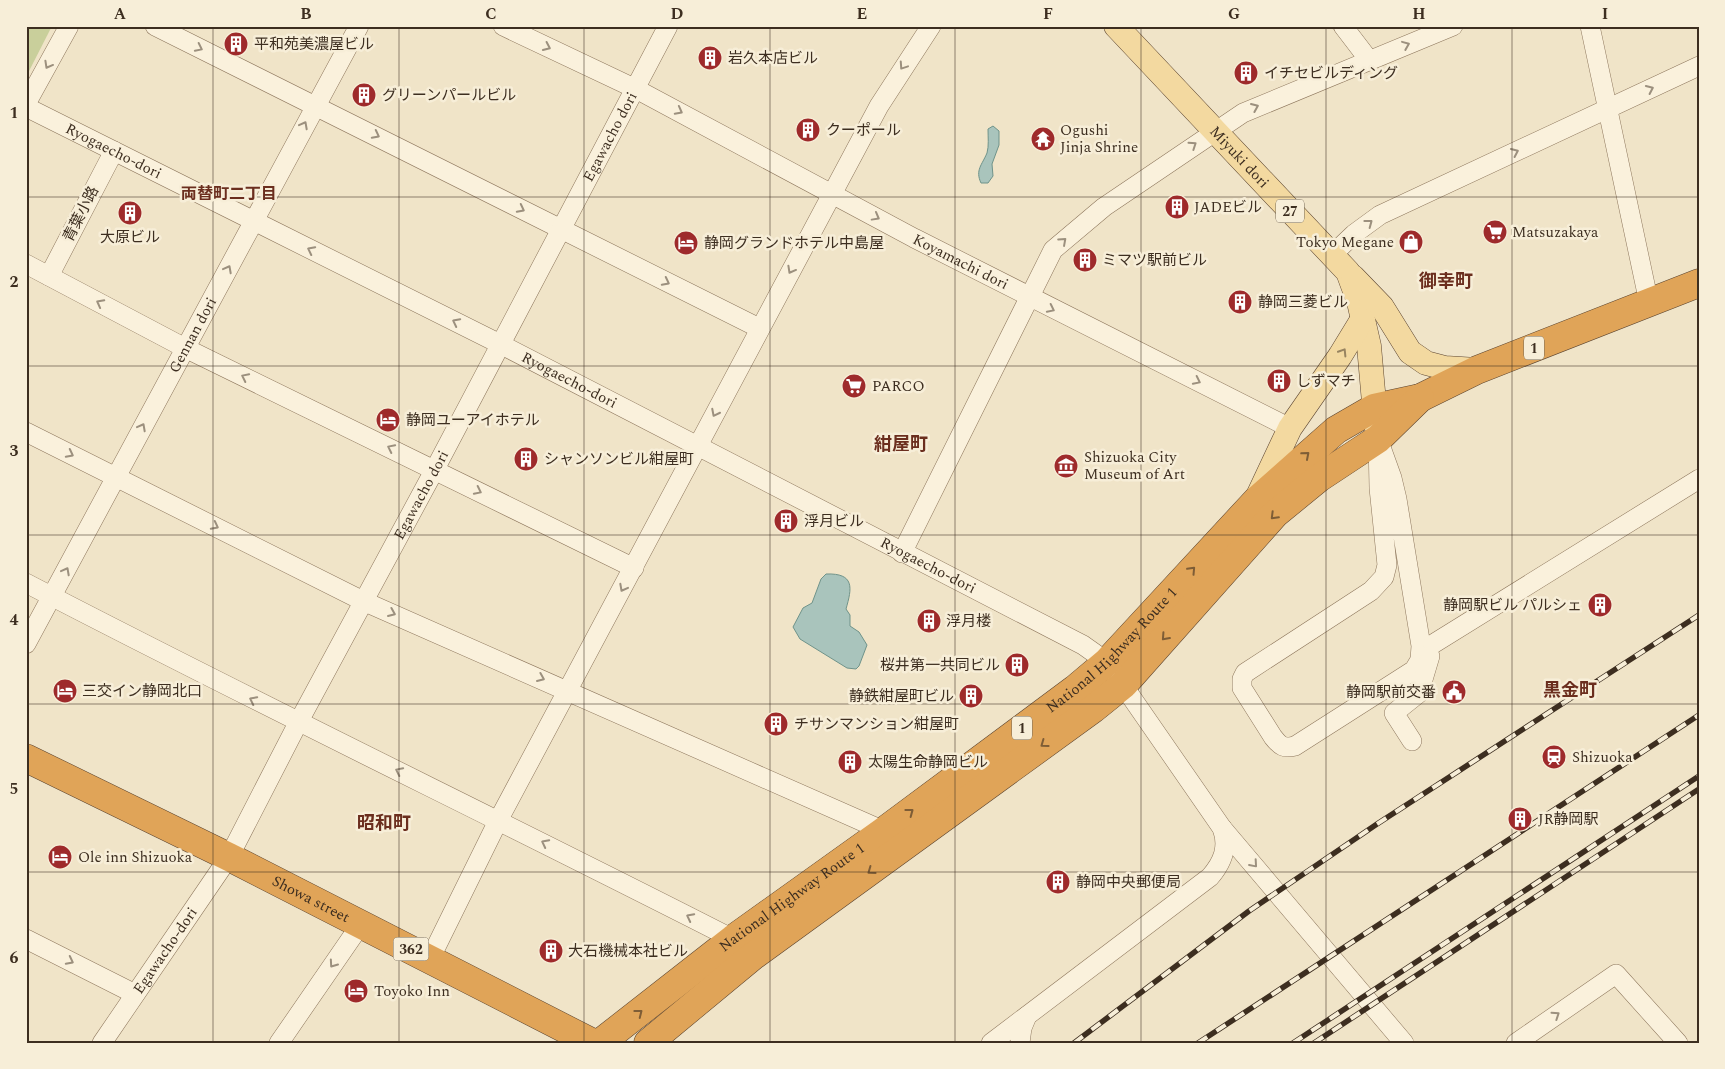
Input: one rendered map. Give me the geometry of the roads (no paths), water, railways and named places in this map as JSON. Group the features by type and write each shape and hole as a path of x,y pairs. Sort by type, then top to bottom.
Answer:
{"highway":[{"name":"National Highway Route 1","path":"600,1043 733,939 1075,689 1107,662 1257,500 1336,430 1374,408 1420,398 1477,370 1699,283"},
{"name":"National Highway Route 1","path":"648,1043 753,956 1093,709 1124,684 1275,514 1319,478 1378,439 1420,398"},
{"name":"Showa street","path":"26,758 229,856 593,1043"}],"main road":[{"name":"Miyuki dori","path":"1116,26 1348,272 1359,302 1369,346 1378,439"},
{"name":"27","path":"1348,272 1382,307 1410,352 1426,363 1445,368 1477,370"},
{"path":"1257,500 1290,428 1340,356 1362,320"}],"street":[{"path":"26,106 69,26"},
{"path":"155,26 759,328"},
{"name":"Gennan dori","path":"26,644 359,26"},
{"name":"Koyamachi dori","path":"503,26 636,89 1029,298 1290,428"},
{"name":"Egawacho dori","path":"229,856 668,26"},
{"path":"430,959 499,819 699,446 759,328 834,193 879,106 932,26"},
{"path":"1343,26 1369,60"},
{"path":"902,553 1053,250 1104,207 1213,131 1243,113 1453,26"},
{"path":"1590,26 1606,109 1649,303"},
{"path":"1332,255 1354,234 1380,215 1699,66"},
{"name":"Ryogaecho-dori","path":"26,106 500,344 1083,645 1107,662 1124,684 1137,708 1222,828 1298,915 1397,1041"},
{"name":"青葉小路","path":"49,276 114,151"},
{"path":"26,264 185,348 634,568"},
{"path":"26,432 363,601 884,830"},
{"path":"1378,439 1391,480 1417,541 1433,644 1419,693 1394,713 1412,741"},
{"path":"1433,644 1699,479"},
{"path":"1391,480 1421,646 1420,660 1414,670 1295,746 1287,748 1279,745 1242,688 1242,679 1245,673 1359,600 1384,577 1387,565 1391,480"},
{"path":"26,582 298,723 499,819 733,939"},
{"path":"991,1043 1210,877 1223,856 1225,838 1222,828"},
{"name":"Egawacho-dori","path":"102,1043 229,856"},
{"path":"278,1043 361,924"},
{"path":"26,939 135,994"},
{"path":"1516,1043 1616,974 1678,1043"},
{"path":"1020,1043 1022,1028 1027,1016"}],"water":[{"path":"993,126 999,131 999,145 992,164 993,176 988,183 981,183 979,171 988,150 988,129"},
{"path":"826,574 842,576 849,583 850,588 846,609 850,615 850,626 859,632 867,645 856,669 847,668 800,639 793,627 803,608 812,603 821,579"}],"railway":[{"path":"1074,1043 1249,911 1377,824 1699,615"},
{"path":"1198,1043 1699,715"},
{"path":"1293,1043 1699,776"},
{"path":"1314,1043 1699,789"}],"place":[{"name":"平和苑美濃屋ビル","path":"236,44"},
{"name":"岩久本店ビル","path":"710,58"},
{"name":"イチセビルディング","path":"1246,73"},
{"name":"グリーンパールビル","path":"364,95"},
{"name":"クーポール","path":"808,130"},
{"name":"Ogushi Jinja Shrine","path":"1043,139"},
{"name":"JADEビル","path":"1177,207"},
{"name":"大原ビル","path":"130,213"},
{"name":"Matsuzakaya","path":"1495,232"},
{"name":"Tokyo Megane","path":"1411,242"},
{"name":"静岡グランドホテル中島屋","path":"686,243"},
{"name":"ミマツ駅前ビル","path":"1085,260"},
{"name":"静岡三菱ビル","path":"1240,302"},
{"name":"しずマチ","path":"1279,381"},
{"name":"PARCO","path":"854,386"},
{"name":"静岡ユーアイホテル","path":"388,420"},
{"name":"シャンソンビル紺屋町","path":"526,459"},
{"name":"Shizuoka City Museum of Art","path":"1066,466"},
{"name":"浮月ビル","path":"786,521"},
{"name":"静岡駅ビル パルシェ","path":"1600,605"},
{"name":"浮月楼","path":"929,621"},
{"name":"桜井第一共同ビル","path":"1017,665"},
{"name":"三交イン静岡北口","path":"65,691"},
{"name":"静岡駅前交番","path":"1454,692"},
{"name":"静鉄紺屋町ビル","path":"971,696"},
{"name":"チサンマンション紺屋町","path":"776,724"},
{"name":"Shizuoka","path":"1554,757"},
{"name":"太陽生命静岡ビル","path":"850,762"},
{"name":"JR静岡駅","path":"1520,819"},
{"name":"Ole inn Shizuoka","path":"60,857"},
{"name":"静岡中央郵便局","path":"1058,882"},
{"name":"大石機械本社ビル","path":"551,951"},
{"name":"Toyoko Inn","path":"356,991"}],"district":[{"name":"両替町二丁目","path":"229,194"},
{"name":"御幸町","path":"1446,281"},
{"name":"紺屋町","path":"901,444"},
{"name":"黒金町","path":"1570,690"},
{"name":"昭和町","path":"384,823"}]}
